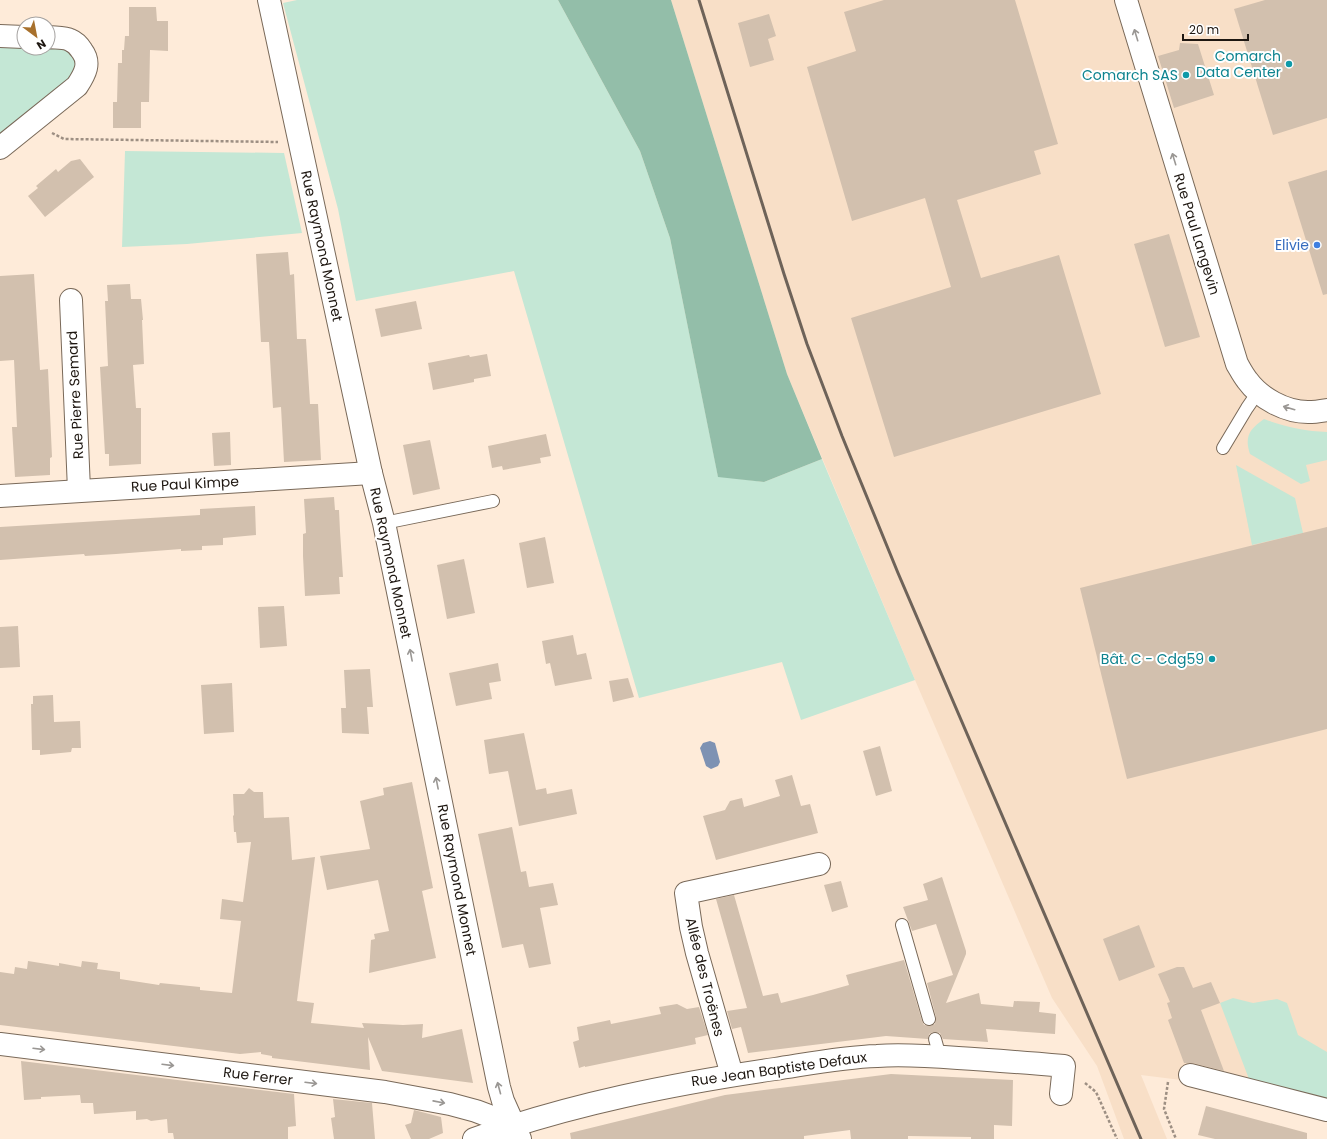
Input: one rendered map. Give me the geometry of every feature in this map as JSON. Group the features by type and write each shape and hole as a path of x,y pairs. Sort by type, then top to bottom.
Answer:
{"street":[{"name":"Rue Raymond Monnet","path":"269,0 371,473 384,523 499,1087 503,1102 517,1132"},
{"name":"Rue Paul Langevin","path":"1126,0 1237,364 1247,380 1258,392 1271,402 1288,409 1308,412 1327,410"},
{"path":"0,36 16,37"},
{"path":"0,148 78,86 83,77 87,62 79,46 71,40 56,37"},
{"name":"Rue Pierre Semard","path":"71,300 79,490"},
{"name":"Rue Paul Kimpe","path":"0,496 371,473"},
{"name":"Allée des Troënes","path":"732,1075 697,953 691,927 686,892 819,864"},
{"name":"Rue Ferrer","path":"0,1044 385,1092 450,1104 476,1111 517,1132"},
{"name":"Rue Jean Baptiste Defaux","path":"474,1139 517,1132 638,1093 686,1083 732,1075 875,1056 901,1055 937,1048 1064,1066 1061,1094"},
{"path":"1190,1075 1327,1110"}],"lane":[{"path":"1223,448 1258,392"},
{"path":"384,523 492,501"},
{"path":"902,925 929,1020"}],"path":[{"path":"31,124 64,139 300,142"},
{"path":"1169,1080 1164,1109 1176,1139"},
{"path":"1096,1092 1117,1139"}],"shaded area":[{"path":"671,0 1327,0 1327,1113 1197,1082 1141,1075 1167,1139 1124,1139 1097,1066 1052,998 915,680 787,374"}],"green space":[{"path":"297,0 558,0 640,151 670,238 718,476 764,482 822,459 915,680 801,720 782,662 639,698 514,271 356,301 338,209 283,3"},
{"path":"558,0 671,0 787,374 822,459 764,482 718,477 670,238 640,151"},
{"path":"0,47 16,47 16,56 56,56 56,48 64,48 72,53 77,66 72,76 0,135"},
{"path":"125,151 284,153 302,233 187,244 122,247"},
{"path":"1264,419 1295,428 1327,432 1327,460 1306,465 1310,481 1301,484 1250,454 1248,448 1248,438 1255,426"},
{"path":"1236,465 1295,498 1303,533 1252,545"},
{"path":"1233,998 1253,1003 1277,999 1287,1003 1298,1035 1327,1052 1327,1101 1278,1089 1249,1079 1220,1003"}],"water":[{"path":"710,741 715,743 720,762 718,766 711,769 706,766 700,748 703,743"}],"building":[{"path":"884,0 1015,0 1058,144 1034,151 1041,174 957,200 981,278 1059,255 1101,394 894,457 851,318 951,287 925,198 852,221 807,67 856,51 844,12"},
{"name":"Comarch Data Center","path":"1265,0 1327,0 1327,118 1273,135 1234,9"},
{"path":"129,7 156,7 157,21 168,21 168,51 150,50 149,102 141,102 141,128 113,128 113,102 117,102 118,63 122,63 122,50 124,50 125,36 129,36"},
{"path":"769,14 776,36 768,39 774,60 750,67 738,23"},
{"name":"Comarch SAS","path":"1180,43 1198,44 1214,95 1174,108 1158,56 1179,50"},
{"path":"80,159 94,177 45,217 28,196 38,188 36,186 56,169 58,172 71,161"},
{"name":"Elivie","path":"1327,170 1327,294 1323,295 1288,182"},
{"path":"1169,234 1200,337 1165,347 1134,244"},
{"path":"288,252 290,275 294,274 297,339 306,339 310,404 318,404 321,460 284,462 281,407 273,408 269,342 261,342 256,254"},
{"path":"34,274 40,370 48,369 52,457 50,458 50,475 15,477 12,427 17,427 14,360 0,361 0,276"},
{"path":"130,284 131,299 141,299 143,320 144,364 133,365 136,408 141,408 141,464 109,466 109,454 105,454 100,367 108,366 105,301 108,301 107,285"},
{"path":"416,301 422,329 381,337 375,309"},
{"path":"487,354 491,376 474,379 474,382 433,390 428,363 469,355 470,357"},
{"path":"230,432 231,465 214,466 212,433"},
{"path":"546,434 551,456 540,458 541,463 503,470 502,466 492,468 488,446"},
{"path":"430,440 440,489 413,495 403,445"},
{"path":"334,497 335,510 339,510 343,577 339,577 340,594 305,596 303,534 306,533 304,499"},
{"path":"255,506 256,535 223,538 223,545 202,546 202,550 181,551 181,549 0,560 0,527 200,515 200,509"},
{"name":"Bât. C - Cdg59","path":"1327,527 1327,729 1127,779 1080,588"},
{"path":"545,537 554,583 527,588 519,543"},
{"path":"464,559 475,613 447,619 437,565"},
{"path":"284,606 287,646 260,648 258,607"},
{"path":"18,626 20,667 0,668 0,627"},
{"path":"573,635 577,655 586,653 592,679 555,686 550,663 546,664 542,641"},
{"path":"498,663 501,681 489,683 492,699 456,706 449,673"},
{"path":"370,669 373,707 367,707 369,734 342,733 341,708 346,708 344,670"},
{"path":"628,678 634,697 613,702 609,681"},
{"path":"232,683 234,732 204,734 201,685"},
{"path":"53,695 54,722 80,721 81,748 72,748 71,752 40,755 40,750 32,750 31,704 33,704 33,696"},
{"path":"524,733 536,790 546,788 547,794 572,789 577,814 519,826 508,771 489,774 484,740"},
{"path":"880,746 892,791 876,796 863,751"},
{"path":"792,775 801,806 810,804 818,833 716,860 703,816 725,810 730,801 742,798 744,807 780,796 775,780"},
{"path":"412,782 433,888 422,891 436,958 369,973 371,940 375,939 374,934 389,931 378,880 327,890 320,856 370,849 360,801 384,795 383,788"},
{"path":"249,788 254,792 263,792 264,818 289,817 292,860 315,857 297,1001 314,1003 311,1023 364,1028 362,1023 403,1025 423,1024 422,1038 462,1029 473,1083 382,1071 368,1037 370,1070 272,1058 272,1056 261,1054 261,1052 240,1054 0,1025 0,972 14,974 15,967 27,969 28,961 59,966 59,963 81,967 82,961 98,963 97,969 120,972 120,979 159,985 160,983 200,987 200,990 232,993 241,921 220,919 222,899 243,902 251,842 237,843 236,832 234,832 233,794 244,794"},
{"path":"512,827 521,872 526,871 529,887 553,883 558,905 540,908 551,964 529,968 523,944 502,948 478,834"},
{"path":"942,877 966,951 946,1003 979,993 981,1004 1013,1007 1014,1001 1040,1002 1039,1012 1056,1014 1055,1034 986,1029 988,1042 943,1039 940,1033 933,1032 929,1034 928,1039 886,1036 748,1053 741,1027 732,1029 727,1011 747,1008 716,899 734,895 763,996 778,993 781,1003 813,995 849,985 846,975 904,960 922,1021 924,1025 931,1026 935,1024 936,1017 927,983 953,975 936,924 912,931 903,907 928,900 923,884"},
{"path":"841,881 848,907 832,912 824,885"},
{"path":"1139,925 1155,967 1119,981 1103,939"},
{"path":"1177,967 1184,967 1193,988 1211,982 1220,1003 1201,1010 1224,1071 1193,1063 1184,1063 1168,1020 1172,1018 1167,1003 1170,1002 1158,974"},
{"path":"677,1004 687,1009 699,1007 708,1035 695,1038 696,1044 579,1068 573,1042 579,1040 577,1027 610,1020 611,1024 661,1014 659,1007"},
{"path":"21,1061 294,1094 296,1126 288,1127 288,1139 174,1139 173,1133 168,1133 167,1119 151,1121 147,1119 136,1120 136,1111 94,1114 93,1103 81,1103 80,1095 41,1097 41,1099 24,1100"},
{"path":"891,1074 1013,1080 1012,1126 994,1125 994,1139 908,1136 908,1139 851,1139 850,1130 804,1136 804,1139 571,1139 570,1133 725,1095"},
{"path":"333,1099 372,1103 375,1139 334,1139 331,1118 335,1117"},
{"path":"1206,1106 1307,1133 1307,1139 1215,1139 1198,1135"},
{"path":"414,1110 441,1117 443,1133 429,1139 411,1139 405,1125 411,1123"}],"railway":[{"path":"699,0 784,274 807,344 842,436 898,573 1141,1139"}],"place":[{"name":"Comarch Data Center","path":"1289,64"},
{"name":"Comarch SAS","path":"1186,75"},
{"name":"Elivie","path":"1317,245"},
{"name":"Bât. C - Cdg59","path":"1212,659"}]}
